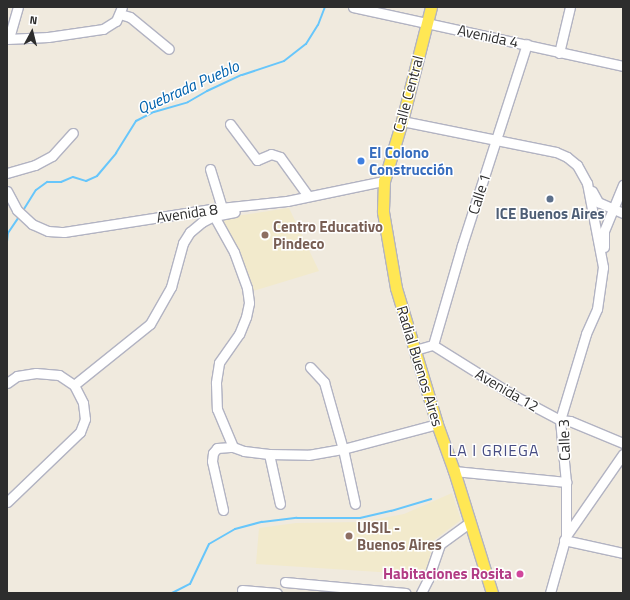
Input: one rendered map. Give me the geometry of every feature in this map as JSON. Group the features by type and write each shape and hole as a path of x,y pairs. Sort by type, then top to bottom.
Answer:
{"main road":[{"name":"Calle Central","path":"384,181 402,121 431,7"},
{"name":"Radial Buenos Aires","path":"384,181 382,212 389,258 396,288 437,424 454,472 492,593"}],"street":[{"path":"18,7 8,39 48,37 103,29 113,25 121,10 169,50"},
{"name":"Avenida 4","path":"353,7 623,66"},
{"path":"559,53 570,7"},
{"name":"Calle 1","path":"433,345 462,245 527,44"},
{"path":"402,121 496,141"},
{"path":"230,124 257,160 271,154 280,157 308,196"},
{"path":"7,173 35,165 52,156 73,133"},
{"name":"Calle 3","path":"496,141 556,152 567,157 577,165 587,183 603,266"},
{"path":"210,169 222,208"},
{"name":"Avenida 8","path":"7,192 17,210 25,218 38,228 56,232 222,208 287,201 384,181"},
{"path":"587,183 598,202 623,213"},
{"name":"Calle 3","path":"550,593 565,538 566,482 560,420 586,334 597,309 603,266 604,231 612,208 623,185"},
{"path":"74,385 150,324 171,287 183,243 190,232 202,222 214,216 287,201"},
{"path":"214,216 234,252 247,288 249,303 239,334 219,363 216,383 217,409 233,447"},
{"path":"415,350 433,345"},
{"name":"Avenida 12","path":"433,345 513,395 560,420 570,421 623,443"},
{"path":"310,367 324,382 343,449 355,504"},
{"path":"7,382 17,376 36,373 59,375 74,385 83,403 85,419 80,432 7,502"},
{"path":"223,510 212,461 213,453 217,448 224,446 233,447 244,452 308,455 343,449 437,424"},
{"path":"269,454 280,504"},
{"path":"623,454 565,538 623,553"},
{"path":"454,472 566,482"},
{"path":"421,593 428,579 440,544 470,522"},
{"path":"285,582 406,593"},
{"path":"242,590 277,593"}],"shaded area":[{"name":"Centro Educativo Pindeco","path":"289,208 319,271 253,291 237,251 220,220"},
{"name":"UISIL - Buenos Aires","path":"452,493 461,520 434,540 425,575 256,564 259,528 296,523 361,522 404,514"}],"waterway":[{"name":"Quebrada Pueblo","path":"24,209 36,190 47,182 61,182 73,177 86,181 97,176 116,153 136,121 154,112 188,102 207,91 242,75 284,61 306,44 318,25 325,7"},
{"name":"Quebrada Pueblo","path":"7,242 8,233 18,218"},
{"path":"172,593 190,584 209,544 235,529 262,522 297,518 360,518 391,511 431,499"}],"place":[{"name":"El Colono Construcción","path":"361,161"},
{"name":"ICE Buenos Aires","path":"550,199"},
{"name":"Centro Educativo Pindeco","path":"265,235"},
{"name":"UISIL - Buenos Aires","path":"349,536"},
{"name":"Habitaciones Rosita","path":"520,574"}],"district":[{"name":"LA I GRIEGA","path":"494,450"}]}
